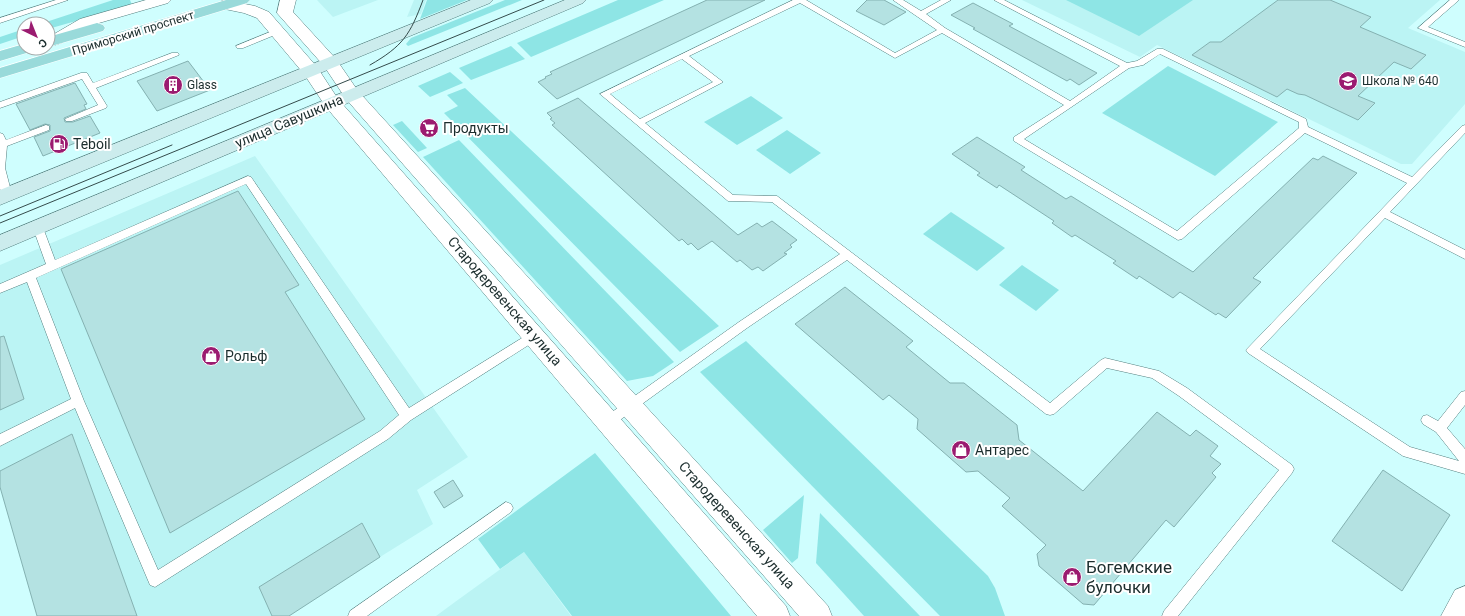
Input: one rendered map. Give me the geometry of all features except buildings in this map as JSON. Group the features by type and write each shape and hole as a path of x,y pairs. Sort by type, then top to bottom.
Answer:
{"main road":[{"name":"Приморский проспект","path":"56,40 192,0"},
{"name":"Приморский проспект","path":"0,73 242,0"},
{"path":"3,196 485,0"},
{"name":"улица Савушкина","path":"0,243 578,0"},
{"path":"0,56 16,51"}],"street":[{"path":"56,38 86,22 163,0"},
{"name":"Стародеревенская улица","path":"288,0 285,8 286,13 330,63 352,95 619,414 776,616"},
{"name":"Стародеревенская улица","path":"224,5 256,11 263,15 311,71 332,103 534,336 619,414 818,616"},
{"path":"1455,616 1465,600"}],"lane":[{"path":"0,21 64,0"},
{"path":"942,30 895,56 800,0 604,94 731,199 774,198 1050,410 1105,363 1155,374 1183,392 1288,469 1169,616"},
{"path":"897,0 921,14 942,30 1070,105"},
{"path":"921,14 947,0"},
{"path":"998,0 1126,66"},
{"path":"1455,0 1422,28 1465,45"},
{"path":"240,46 278,32"},
{"path":"1160,51 1304,121 1304,129 1178,236 1017,139 1070,105 1126,66 1140,63 1160,51"},
{"path":"91,87 175,55"},
{"path":"639,123 719,82 683,56"},
{"path":"0,79 25,65"},
{"path":"0,105 84,75 103,106 69,119"},
{"path":"3,196 0,164 2,140 46,128"},
{"path":"1465,128 1252,350 1407,452 1465,468"},
{"path":"1304,129 1414,182"},
{"path":"0,289 248,180 407,416"},
{"path":"1384,213 1465,255"},
{"path":"38,228 52,266"},
{"path":"619,414 743,325 848,254"},
{"path":"30,276 78,400 155,580 384,435 407,416 534,336"},
{"path":"1440,428 1465,396"},
{"path":"0,440 78,400"},
{"path":"1427,420 1440,428 1465,458"},
{"path":"355,616 506,508"}],"shaded area":[{"path":"113,0 130,0 132,5 56,27 56,19"},
{"path":"317,0 378,0 333,17"},
{"path":"414,0 426,0 421,14 407,17"},
{"path":"427,0 467,0 420,19"},
{"path":"505,0 522,0 408,46 406,44 411,38"},
{"path":"618,0 664,0 531,57 517,43"},
{"name":"Школа № 640","path":"1022,0 1440,0 1408,28 1465,52 1465,104 1412,164 1401,164 1157,45 1140,57"},
{"path":"1066,0 1193,0 1139,36"},
{"path":"16,32 16,39 0,44 0,37"},
{"path":"511,46 525,59 471,80 459,68"},
{"path":"1168,66 1278,122 1215,176 1102,113"},
{"path":"450,72 463,83 430,97 418,86"},
{"path":"465,88 719,326 680,352 444,113 458,106 447,95"},
{"path":"751,96 783,118 737,145 704,122"},
{"path":"402,121 427,148 418,152 393,125"},
{"path":"787,130 821,153 790,174 756,150"},
{"path":"459,140 674,362 653,376 627,381 423,157"},
{"path":"255,156 468,457 417,490 433,524 380,557 362,523 259,587 272,616 137,616 72,434 0,471 0,265"},
{"path":"951,212 1005,248 977,271 923,234"},
{"path":"1022,265 1059,290 1036,311 999,285"},
{"path":"746,341 988,576 995,588 1005,616 940,616 700,372"},
{"path":"595,453 731,616 572,616 524,552 500,569 478,539"},
{"path":"804,495 798,558 792,563 763,530"},
{"path":"820,513 920,616 864,616 816,563"},
{"path":"524,552 571,616 436,616 455,602"}],"tram line":[{"path":"370,65 390,52 404,38 414,22 423,0"},
{"path":"0,223 544,0"},
{"path":"0,216 172,145"}],"place":[{"name":"Школа № 640","path":"1348,81"},
{"name":"Glass","path":"173,85"},
{"name":"Продукты","path":"429,128"},
{"name":"Teboil","path":"59,144"},
{"name":"Рольф","path":"211,356"},
{"name":"Антарес","path":"961,450"},
{"name":"Богемские булочки","path":"1072,577"}]}
